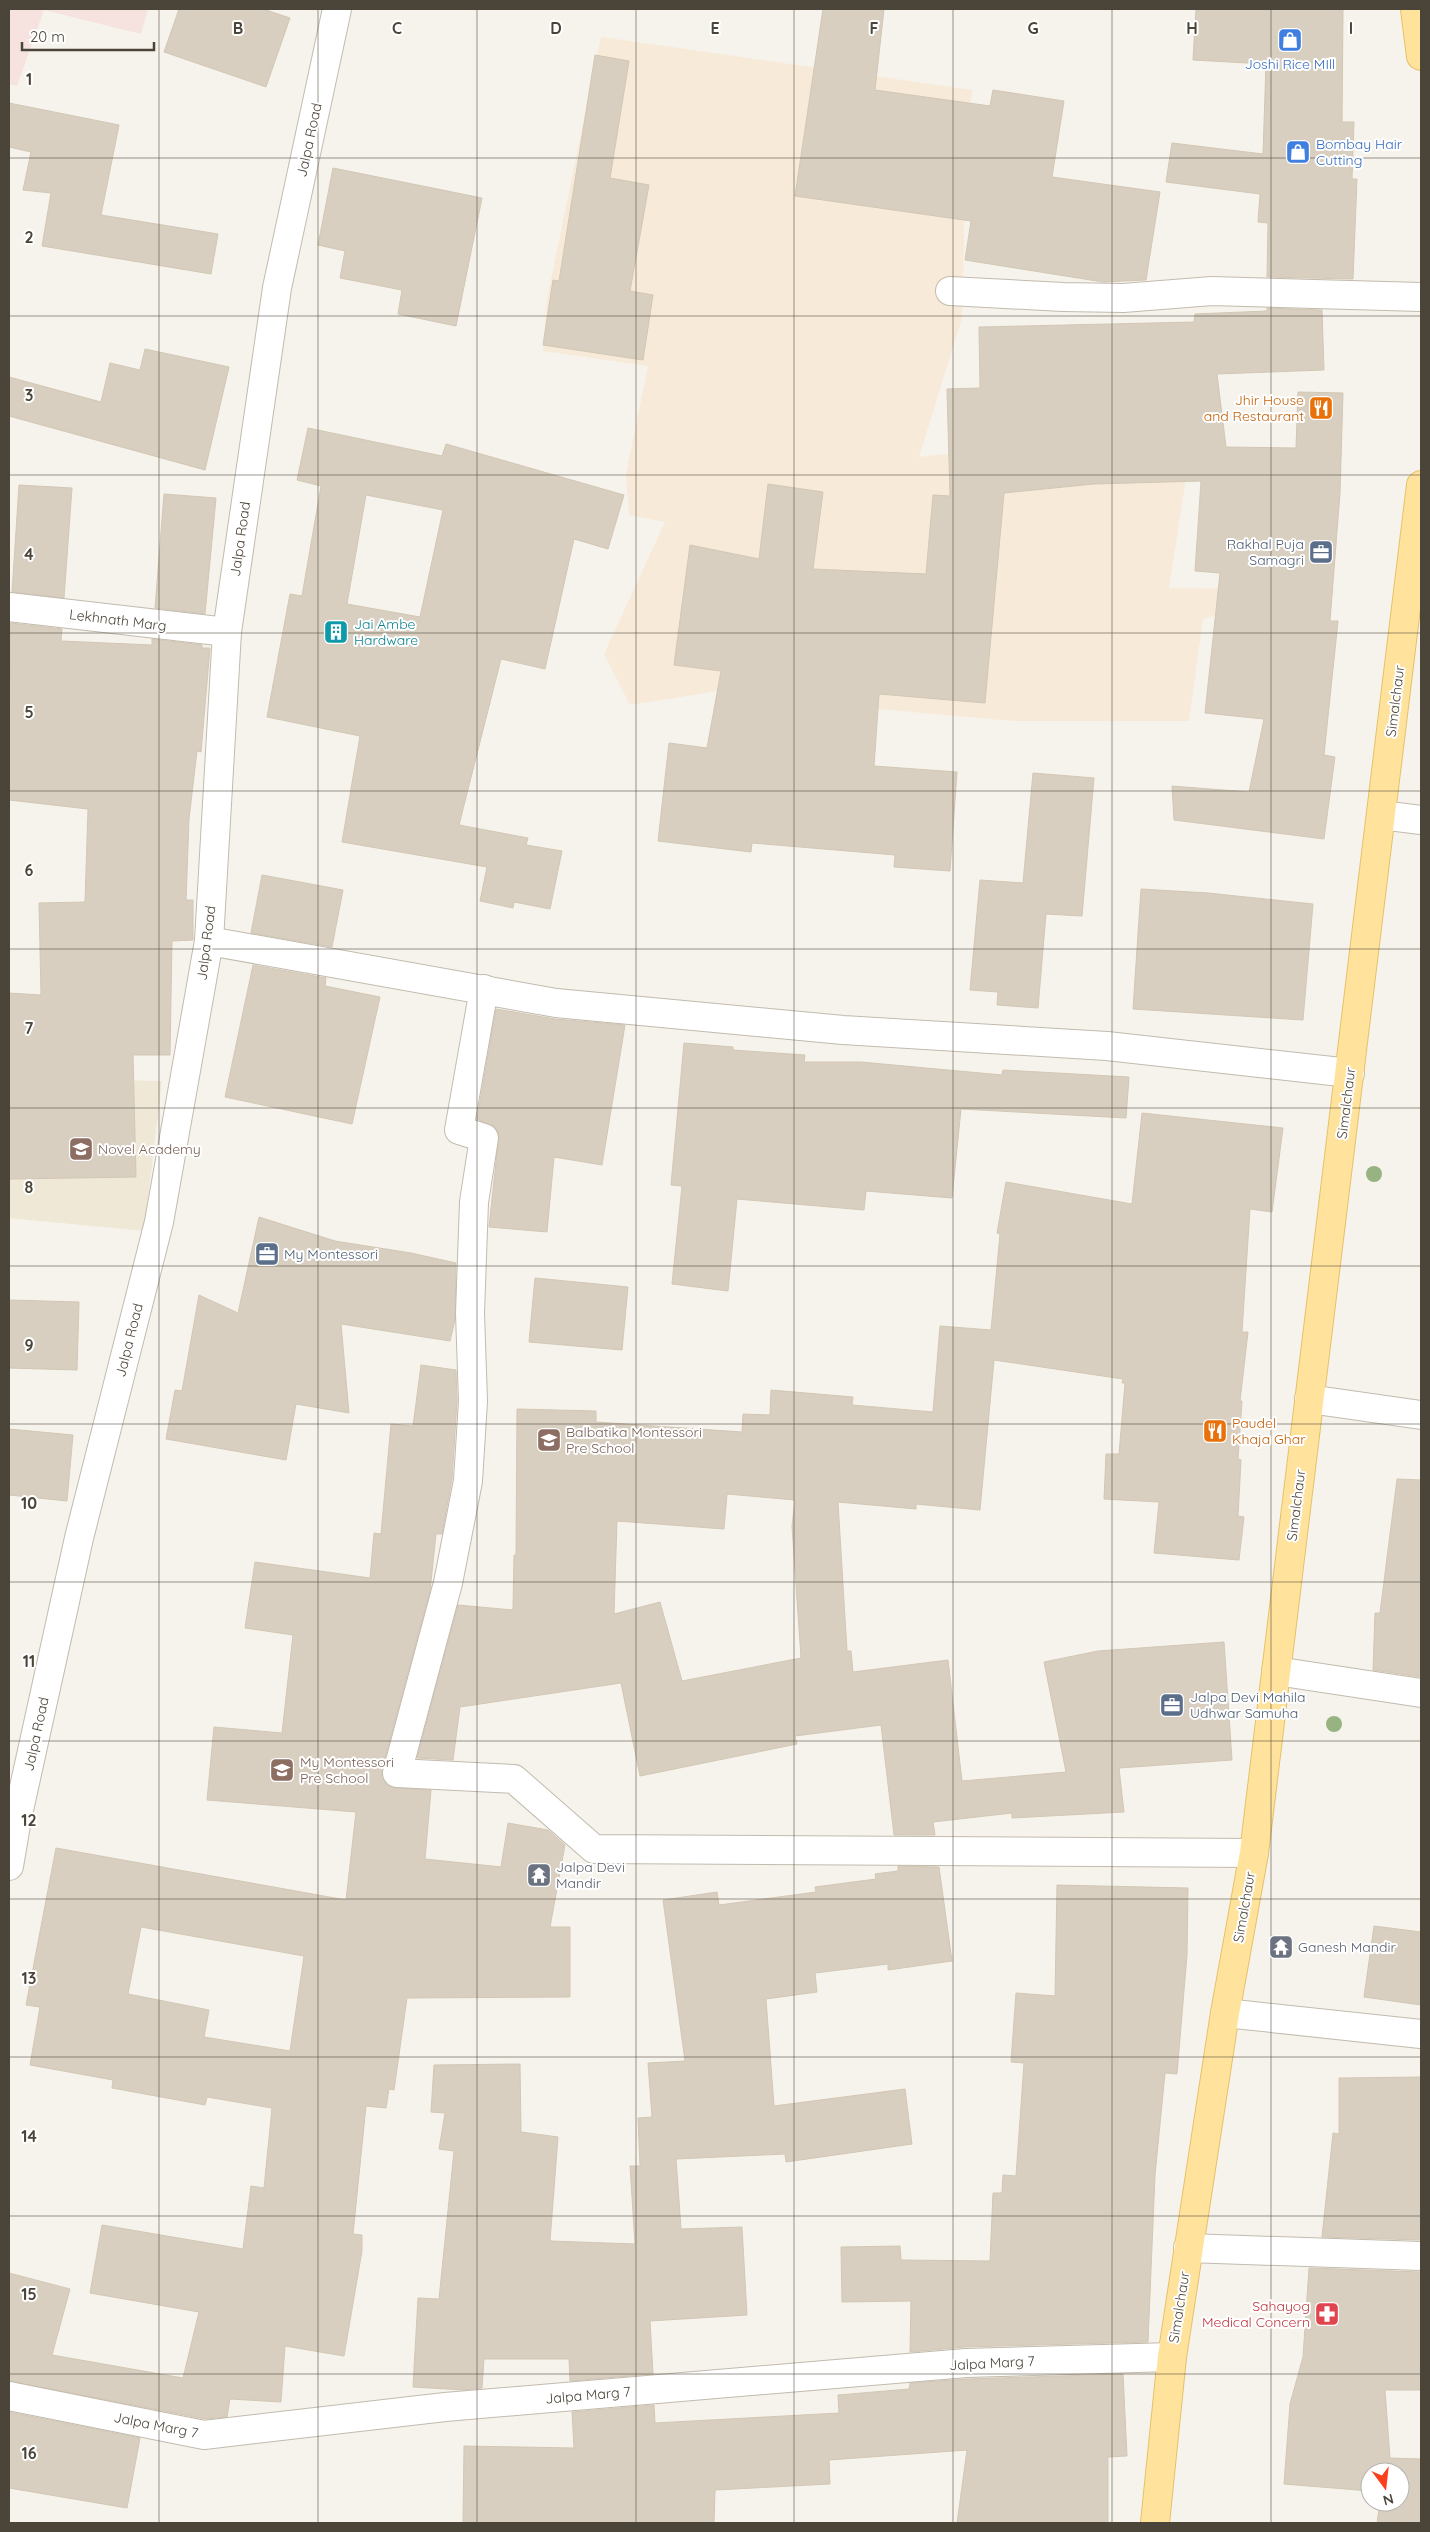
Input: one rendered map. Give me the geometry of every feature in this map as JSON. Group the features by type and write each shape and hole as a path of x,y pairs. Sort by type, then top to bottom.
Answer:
{"main road":[{"path":"1415,9 1421,56"},
{"name":"Simalchaur","path":"1154,2523 1172,2357 1188,2248 1225,2013 1254,1853 1381,815 1413,618 1421,485"}],"street":[{"name":"Jalpa Road","path":"9,1866 13,1818 79,1538 159,1222 208,942 227,632 277,288 337,9"},
{"path":"950,291 1062,298 1123,298 1212,291 1421,297"},
{"name":"Lekhnath Marg","path":"9,607 227,632"},
{"path":"1381,815 1421,820"},
{"path":"208,942 566,1004 843,1030 1107,1046 1350,1073"},
{"path":"484,989 459,1130 484,1138 474,1202 470,1313 473,1401 468,1481 446,1592 397,1773 514,1779 594,1849 1254,1853"},
{"path":"1309,1399 1421,1415"},
{"path":"1276,1671 1421,1693"},
{"path":"1225,2013 1421,2034"},
{"path":"1188,2248 1421,2256"},
{"name":"Jalpa Marg 7","path":"9,2396 204,2434 445,2407 956,2364 1172,2357"}],"shaded area":[{"path":"9,9 148,9 141,34 44,10 17,86 9,84"},
{"path":"601,37 972,90 966,157 962,318 919,457 967,452 1191,445 1169,588 1334,590 1328,612 1239,608 1203,619 1189,721 1013,721 800,702 730,689 630,705 604,654 665,522 629,515 626,474 648,366 543,351 547,299"},
{"name":"Novel Academy","path":"9,1078 162,1081 144,1231 9,1218"}],"building":[{"path":"179,9 263,9 290,18 266,87 164,52"},
{"path":"823,9 884,9 875,90 990,106 993,90 1064,101 1052,177 1160,192 1146,280 1103,282 965,260 971,221 795,196"},
{"path":"1196,9 1343,9 1342,122 1354,122 1352,179 1357,179 1353,279 1267,277 1268,223 1258,222 1260,194 1166,182 1172,143 1263,154 1266,64 1193,60"},
{"path":"595,55 629,61 610,178 649,185 630,291 653,295 643,360 543,345 553,280 559,281"},
{"path":"9,103 119,125 101,215 218,234 211,274 42,246 51,193 23,190 31,152 9,147"},
{"path":"333,168 482,198 456,326 398,314 402,290 340,278 345,251 318,245"},
{"path":"1267,308 1322,310 1324,370 1217,374 1226,447 1296,448 1298,392 1343,393 1340,493 1330,621 1338,621 1324,755 1335,757 1324,839 1174,820 1172,786 1249,792 1264,719 1205,713 1220,573 1195,571 1201,481 1094,484 1004,493 985,703 879,694 874,766 957,772 950,871 894,867 895,855 752,843 751,852 658,841 669,743 707,748 721,671 674,665 690,545 759,559 768,484 823,492 813,569 926,574 933,495 950,496 947,389 980,388 979,327 1194,322 1195,314 1267,311"},
{"path":"145,349 229,367 205,470 9,416 9,377 101,402 110,363 140,370"},
{"path":"308,428 442,456 446,444 624,495 608,549 574,539 545,669 501,659 459,825 528,838 526,845 562,851 550,909 514,902 513,908 480,901 487,867 342,842 360,736 267,717 290,594 302,596 321,486 297,480","holes":["366,495 443,510 420,617 347,604"]},
{"path":"19,485 72,488 64,598 12,592"},
{"path":"164,494 216,498 205,614 155,608"},
{"path":"10,623 62,629 61,641 152,645 152,639 202,645 202,648 210,648 201,752 197,751 189,819 186,900 193,900 193,940 172,941 170,1055 133,1055 136,1177 9,1179 9,993 41,995 39,903 85,902 88,809 9,800"},
{"path":"1033,773 1094,778 1082,916 1046,914 1038,1008 997,1005 998,992 970,990 980,880 1023,883"},
{"path":"262,875 343,890 332,947 251,933"},
{"path":"1141,889 1208,893 1313,904 1303,1020 1133,1009"},
{"path":"253,965 326,978 325,986 380,997 352,1124 225,1097"},
{"path":"496,1009 555,1019 625,1025 602,1165 554,1157 547,1232 489,1227 499,1134 495,1127 477,1119"},
{"path":"684,1043 733,1047 733,1050 805,1055 804,1062 861,1062 1002,1075 1003,1070 1129,1077 1126,1118 961,1109 952,1198 866,1191 864,1210 737,1199 728,1291 672,1284 682,1186 671,1185"},
{"path":"1142,1113 1283,1128 1272,1212 1250,1209 1242,1332 1248,1332 1240,1401 1242,1401 1238,1459 1241,1460 1238,1516 1244,1517 1239,1560 1154,1553 1159,1502 1104,1499 1106,1454 1119,1454 1125,1383 1122,1383 1123,1379 994,1360 980,1510 916,1504 916,1509 838,1502 847,1651 851,1651 853,1672 948,1660 962,1781 1066,1772 1044,1662 1098,1651 1224,1642 1232,1760 1119,1768 1124,1812 1012,1818 1012,1813 933,1822 935,1835 894,1835 881,1725 795,1736 797,1744 640,1776 621,1683 460,1707 453,1760 417,1758 458,1605 513,1610 514,1555 516,1555 517,1409 596,1411 596,1422 742,1432 743,1414 770,1415 771,1390 853,1397 852,1405 933,1412 940,1326 991,1330 1000,1234 997,1233 1006,1182 1132,1204","holes":["727,1494 795,1500 792,1526 801,1658 682,1681 660,1602 614,1614 617,1521 724,1529"]},
{"path":"259,1217 335,1241 411,1253 456,1263 455,1320 450,1341 341,1324 349,1413 296,1404 286,1460 166,1439 175,1390 182,1391 199,1295 238,1313"},
{"path":"535,1278 628,1287 622,1350 529,1342"},
{"path":"9,1300 79,1302 77,1370 9,1368"},
{"path":"421,1365 456,1370 457,1401 452,1479 442,1534 436,1534 430,1591 382,1769 382,1778 387,1785 396,1788 431,1790 425,1859 501,1867 508,1823 548,1830 565,1845 550,1927 570,1927 570,1997 407,1998 394,2090 389,2089 386,2108 366,2106 353,2234 362,2235 362,2251 344,2356 285,2346 281,2402 230,2399 227,2417 205,2419 9,2381 9,2273 70,2289 52,2355 183,2378 199,2312 90,2293 102,2225 243,2249 251,2186 264,2188 272,2108 207,2097 205,2105 112,2088 113,2080 30,2065 40,2007 26,2005 56,1848 346,1900 356,1812 207,1800 214,1727 282,1733 293,1635 245,1628 255,1562 370,1578 374,1533 381,1534 391,1424 413,1426","holes":["141,1927 304,1956 290,2051 204,2037 209,2010 128,1994"]},
{"path":"9,1429 73,1435 67,1501 9,1495"},
{"path":"1397,1479 1421,1480 1421,1677 1373,1670 1375,1613 1380,1613"},
{"path":"898,1866 939,1867 952,1961 888,1970 888,1964 815,1973 817,1992 766,1999 774,2106 905,2089 912,2144 786,2162 785,2154 676,2159 681,2229 742,2227 747,2315 650,2321 653,2374 570,2381 569,2359 484,2359 482,2388 464,2390 413,2387 418,2298 439,2299 454,2151 439,2149 445,2113 431,2112 434,2065 520,2064 521,2132 558,2137 550,2241 635,2244 630,2166 640,2166 638,2118 652,2117 648,2063 685,2061 663,1900 717,1892 719,1905 816,1892 815,1887 876,1879 875,1874 898,1871"},
{"path":"1057,1885 1188,1888 1187,1955 1177,2074 1165,2073 1155,2175 1148,2342 965,2347 910,2352 911,2301 842,2302 841,2247 900,2246 901,2260 990,2261 993,2193 1002,2193 1003,2175 1016,2176 1024,2063 1011,2062 1016,1993 1055,1996"},
{"path":"1374,1926 1421,1932 1421,2005 1364,1997"},
{"path":"1421,2077 1421,2240 1322,2237 1333,2133 1339,2134 1339,2078"},
{"path":"1309,2268 1421,2272 1421,2390 1385,2390 1390,2458 1421,2459 1421,2523 1377,2523 1379,2512 1410,2512 1410,2462 1360,2462 1360,2490 1284,2484 1290,2404 1303,2357"},
{"path":"1123,2374 1127,2456 1108,2457 1108,2523 957,2523 967,2450 829,2460 830,2484 715,2490 714,2523 463,2523 464,2446 574,2448 572,2412 654,2405 655,2423 839,2413 838,2395 909,2389 910,2383 967,2379"},
{"path":"9,2412 140,2438 127,2508 9,2488"}],"place":[{"name":"Joshi Rice MIll","path":"1290,40"},
{"name":"Bombay Hair Cutting","path":"1298,152"},
{"name":"Jhir House and Restaurant","path":"1321,408"},
{"name":"Rakhal Puja Samagri","path":"1321,552"},
{"name":"Jai Ambe Hardware","path":"336,632"},
{"name":"Novel Academy","path":"81,1149"},
{"name":"My Montessori","path":"267,1254"},
{"name":"Paudel Khaja Ghar","path":"1215,1431"},
{"name":"Balbatika Montessori Pre School","path":"549,1440"},
{"name":"Jalpa Devi Mahila Udhwar Samuha","path":"1172,1705"},
{"name":"My Montessori Pre School","path":"282,1770"},
{"name":"Jalpa Devi Mandir","path":"539,1875"},
{"name":"Ganesh Mandir","path":"1281,1947"},
{"name":"Sahayog Medical Concern","path":"1327,2314"}]}
